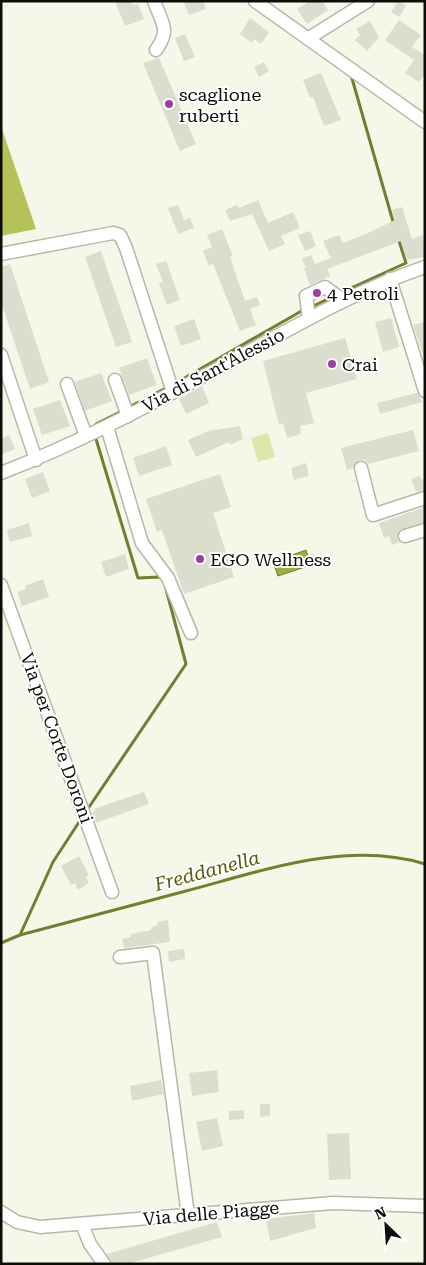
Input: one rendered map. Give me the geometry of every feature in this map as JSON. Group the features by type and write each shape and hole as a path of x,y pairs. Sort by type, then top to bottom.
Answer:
{"street":[{"path":"154,1 165,31 165,38 156,50"},
{"path":"255,1 425,122"},
{"path":"308,38 368,1"},
{"path":"1,254 113,233 120,236 172,388"},
{"name":"Via di Sant'Alessio","path":"1,473 36,460 107,427 126,411 344,300 390,279 425,267"},
{"path":"390,279 425,391"},
{"path":"309,318 306,296 325,287 344,300"},
{"path":"2,362 36,460"},
{"path":"115,380 126,411"},
{"path":"67,384 86,436"},
{"path":"107,427 142,543 168,578 191,633"},
{"path":"361,468 373,515 425,498"},
{"path":"405,536 425,530"},
{"name":"Via per Corte Doroni","path":"1,585 112,892"},
{"path":"120,957 153,953 188,1215"},
{"name":"Via delle Piagge","path":"1,1212 17,1222 40,1227 333,1203 425,1206"},
{"path":"82,1224 90,1244 104,1264"}],"shaded area":[{"path":"1,126 36,229 1,236"},
{"path":"268,433 275,457 258,462 251,438"},
{"path":"306,550 311,565 278,576 273,562"}],"building":[{"path":"115,1 131,1 133,5 138,4 144,19 125,26"},
{"path":"183,1 203,1 206,9 189,15"},
{"path":"310,1 322,1 328,10 307,24 297,9"},
{"path":"398,1 406,6 399,17 391,12"},
{"path":"250,18 269,32 261,44 254,39 252,43 240,34"},
{"path":"399,20 421,35 412,47 425,55 425,74 419,82 405,73 414,60 385,40"},
{"path":"370,21 379,37 367,51 355,40 360,35 356,29"},
{"path":"185,34 195,57 184,61 175,38"},
{"name":"scaglione ruberti","path":"159,58 196,144 180,151 143,63"},
{"path":"264,62 269,71 259,77 254,67"},
{"path":"321,73 341,120 324,126 313,97 310,98 303,80"},
{"path":"258,200 268,223 293,212 300,228 281,236 285,244 269,251 252,214 230,221 225,210 237,205 239,208"},
{"path":"178,205 184,220 190,218 194,228 178,234 168,208"},
{"path":"402,207 412,239 423,235 425,257 407,260 401,241 327,269 330,276 310,285 302,258 311,255 315,264 331,258 323,241 339,235 343,243 366,234 395,220 392,210"},
{"path":"222,229 233,256 230,257 245,301 257,297 260,305 250,309 256,325 240,331 213,264 209,266 203,251 212,247 207,235"},
{"path":"310,231 316,246 305,251 298,235"},
{"path":"101,251 132,342 116,347 85,257"},
{"path":"166,261 180,300 167,305 159,283 163,282 156,264"},
{"path":"10,264 49,382 30,389 1,302 1,267"},
{"path":"391,318 399,347 383,352 375,322"},
{"path":"194,319 201,339 181,346 174,326"},
{"path":"425,322 425,355 423,355 413,325"},
{"path":"345,338 357,379 306,393 314,423 300,426 301,434 287,438 283,423 279,425 263,361"},
{"path":"147,358 157,385 129,395 119,368"},
{"path":"101,373 112,401 85,411 75,382"},
{"path":"202,386 209,403 186,414 179,399"},
{"path":"417,393 422,402 380,414 377,403"},
{"path":"60,400 70,426 42,435 33,409"},
{"path":"240,426 243,439 230,445 229,442 196,457 188,440 208,431"},
{"path":"413,430 419,451 368,464 364,460 359,460 353,468 347,470 341,448"},
{"path":"9,435 15,449 1,455 1,439"},
{"path":"166,446 172,465 139,476 133,458"},
{"path":"306,463 309,476 294,480 291,468"},
{"path":"43,472 50,491 32,498 25,479"},
{"path":"220,474 231,507 213,513 234,577 184,594 162,530 157,532 146,499"},
{"path":"420,476 422,480 425,479 425,490 416,492 411,479"},
{"path":"425,507 425,522 399,530 397,538 400,542 392,545 389,536 384,538 379,523"},
{"path":"29,523 32,536 10,542 7,530"},
{"path":"125,554 129,569 106,577 101,562"},
{"path":"43,579 49,597 22,606 17,592 26,589 25,586"},
{"path":"144,792 149,804 96,823 92,813 95,811 94,809"},
{"path":"79,856 89,875 86,877 89,883 78,890 75,883 71,885 61,866"},
{"path":"168,920 170,942 124,948 122,939 131,937 131,934 151,930 151,927 158,925 157,922"},
{"path":"184,949 185,959 169,962 168,951"},
{"path":"217,1070 219,1092 192,1096 189,1073"},
{"path":"161,1080 164,1094 132,1101 130,1086"},
{"path":"260,1104 270,1104 270,1116 260,1117"},
{"path":"244,1110 244,1119 229,1120 229,1111"},
{"path":"217,1118 223,1146 202,1151 196,1122"},
{"path":"349,1133 351,1179 329,1180 327,1134"},
{"path":"314,1213 316,1228 270,1241 266,1219"},
{"path":"217,1222 222,1237 127,1264 112,1264 107,1254"}],"waterway":[{"path":"351,75 394,225"},
{"path":"340,293 406,263 398,238"},
{"path":"311,307 332,297"},
{"path":"174,384 305,309"},
{"path":"129,407 168,387"},
{"path":"96,424 124,410"},
{"path":"96,439 138,578 159,577 162,579"},
{"path":"87,810 186,664 166,589"},
{"path":"20,935 53,862 81,819"},
{"name":"Freddanella","path":"1,943 20,935 274,867 304,861 365,855 395,857 425,864"}],"place":[{"name":"scaglione ruberti","path":"169,104"},
{"name":"4 Petroli","path":"317,293"},
{"name":"Crai","path":"332,364"},
{"name":"EGO Wellness","path":"200,559"}]}
